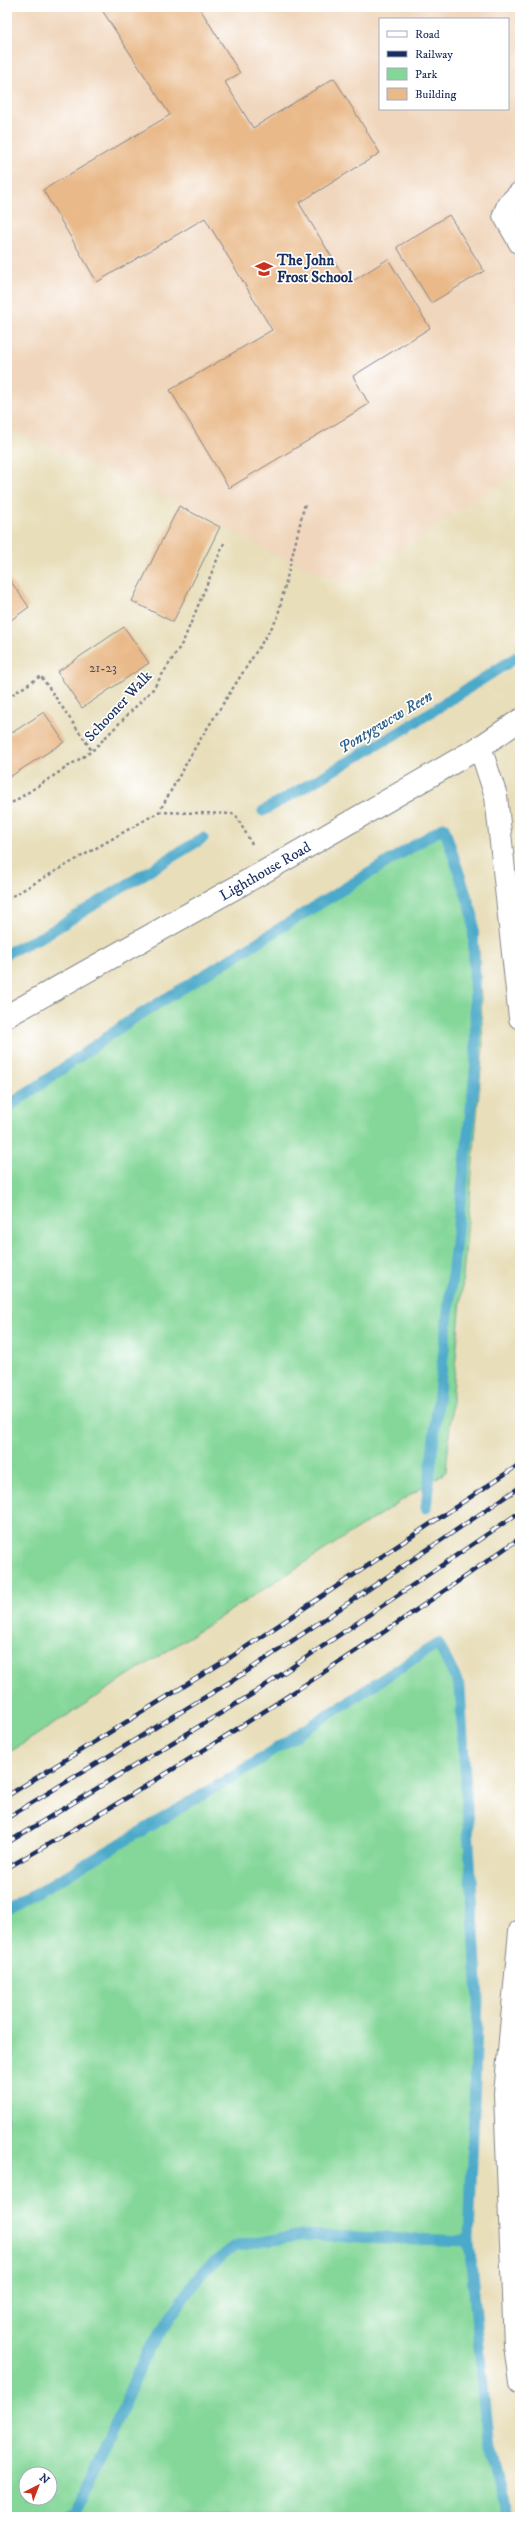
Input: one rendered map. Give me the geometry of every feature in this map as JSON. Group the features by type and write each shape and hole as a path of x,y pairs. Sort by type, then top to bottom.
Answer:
{"street":[{"path":"520,193 508,205 504,215 520,243"},
{"name":"Lighthouse Road","path":"7,1016 267,870 480,747 520,720"},
{"path":"480,747 496,796 520,1018"},
{"path":"520,1931 504,2094 515,2344 520,2384"}],"path":[{"path":"7,899 159,812 196,746 277,619 305,503"},
{"name":"Schooner Walk","path":"7,806 92,751 153,689 183,642 224,543"},
{"path":"7,698 41,676 92,751"},
{"path":"159,812 235,814 267,870"}],"shaded area":[{"name":"The John Frost School","path":"7,7 520,7 520,472 345,583 291,562 171,500 7,428"}],"green space":[{"path":"441,831 478,932 483,1046 446,1472 7,1754 7,1100"},
{"path":"438,1643 460,1687 478,1999 469,2241 489,2450 509,2517 7,2517 7,1911 239,1773"}],"building":[{"path":"100,7 199,7 240,73 225,82 253,128 334,78 380,153 299,203 348,284 388,259 430,328 353,376 369,404 229,488 170,390 272,330 205,218 97,282 43,190 170,115"},
{"path":"449,215 484,271 431,303 397,247"},
{"path":"179,506 220,527 173,622 132,601"},
{"path":"7,576 29,607 7,623"},
{"path":"124,627 149,663 82,708 57,672"},
{"path":"44,712 64,742 8,778 7,736"}],"waterway":[{"name":"Pontygwcw Reen","path":"263,811 403,730 520,655"},
{"path":"7,1108 128,1022 444,827 473,916 476,1064 426,1508"},
{"path":"7,953 45,935 203,838"},
{"path":"7,1911 239,1773 438,1643 460,1687 478,1999 469,2241 489,2450 509,2517"},
{"path":"67,2517 75,2514 148,2350 201,2273 235,2246 303,2235 469,2241"}],"railway":[{"path":"7,1796 231,1657 520,1464"},
{"path":"7,1818 243,1674 520,1487"},
{"path":"7,1843 254,1693 520,1512"},
{"path":"7,1868 138,1791 268,1709 395,1625 520,1538"}],"place":[{"name":"The John Frost School","path":"264,269"}]}
